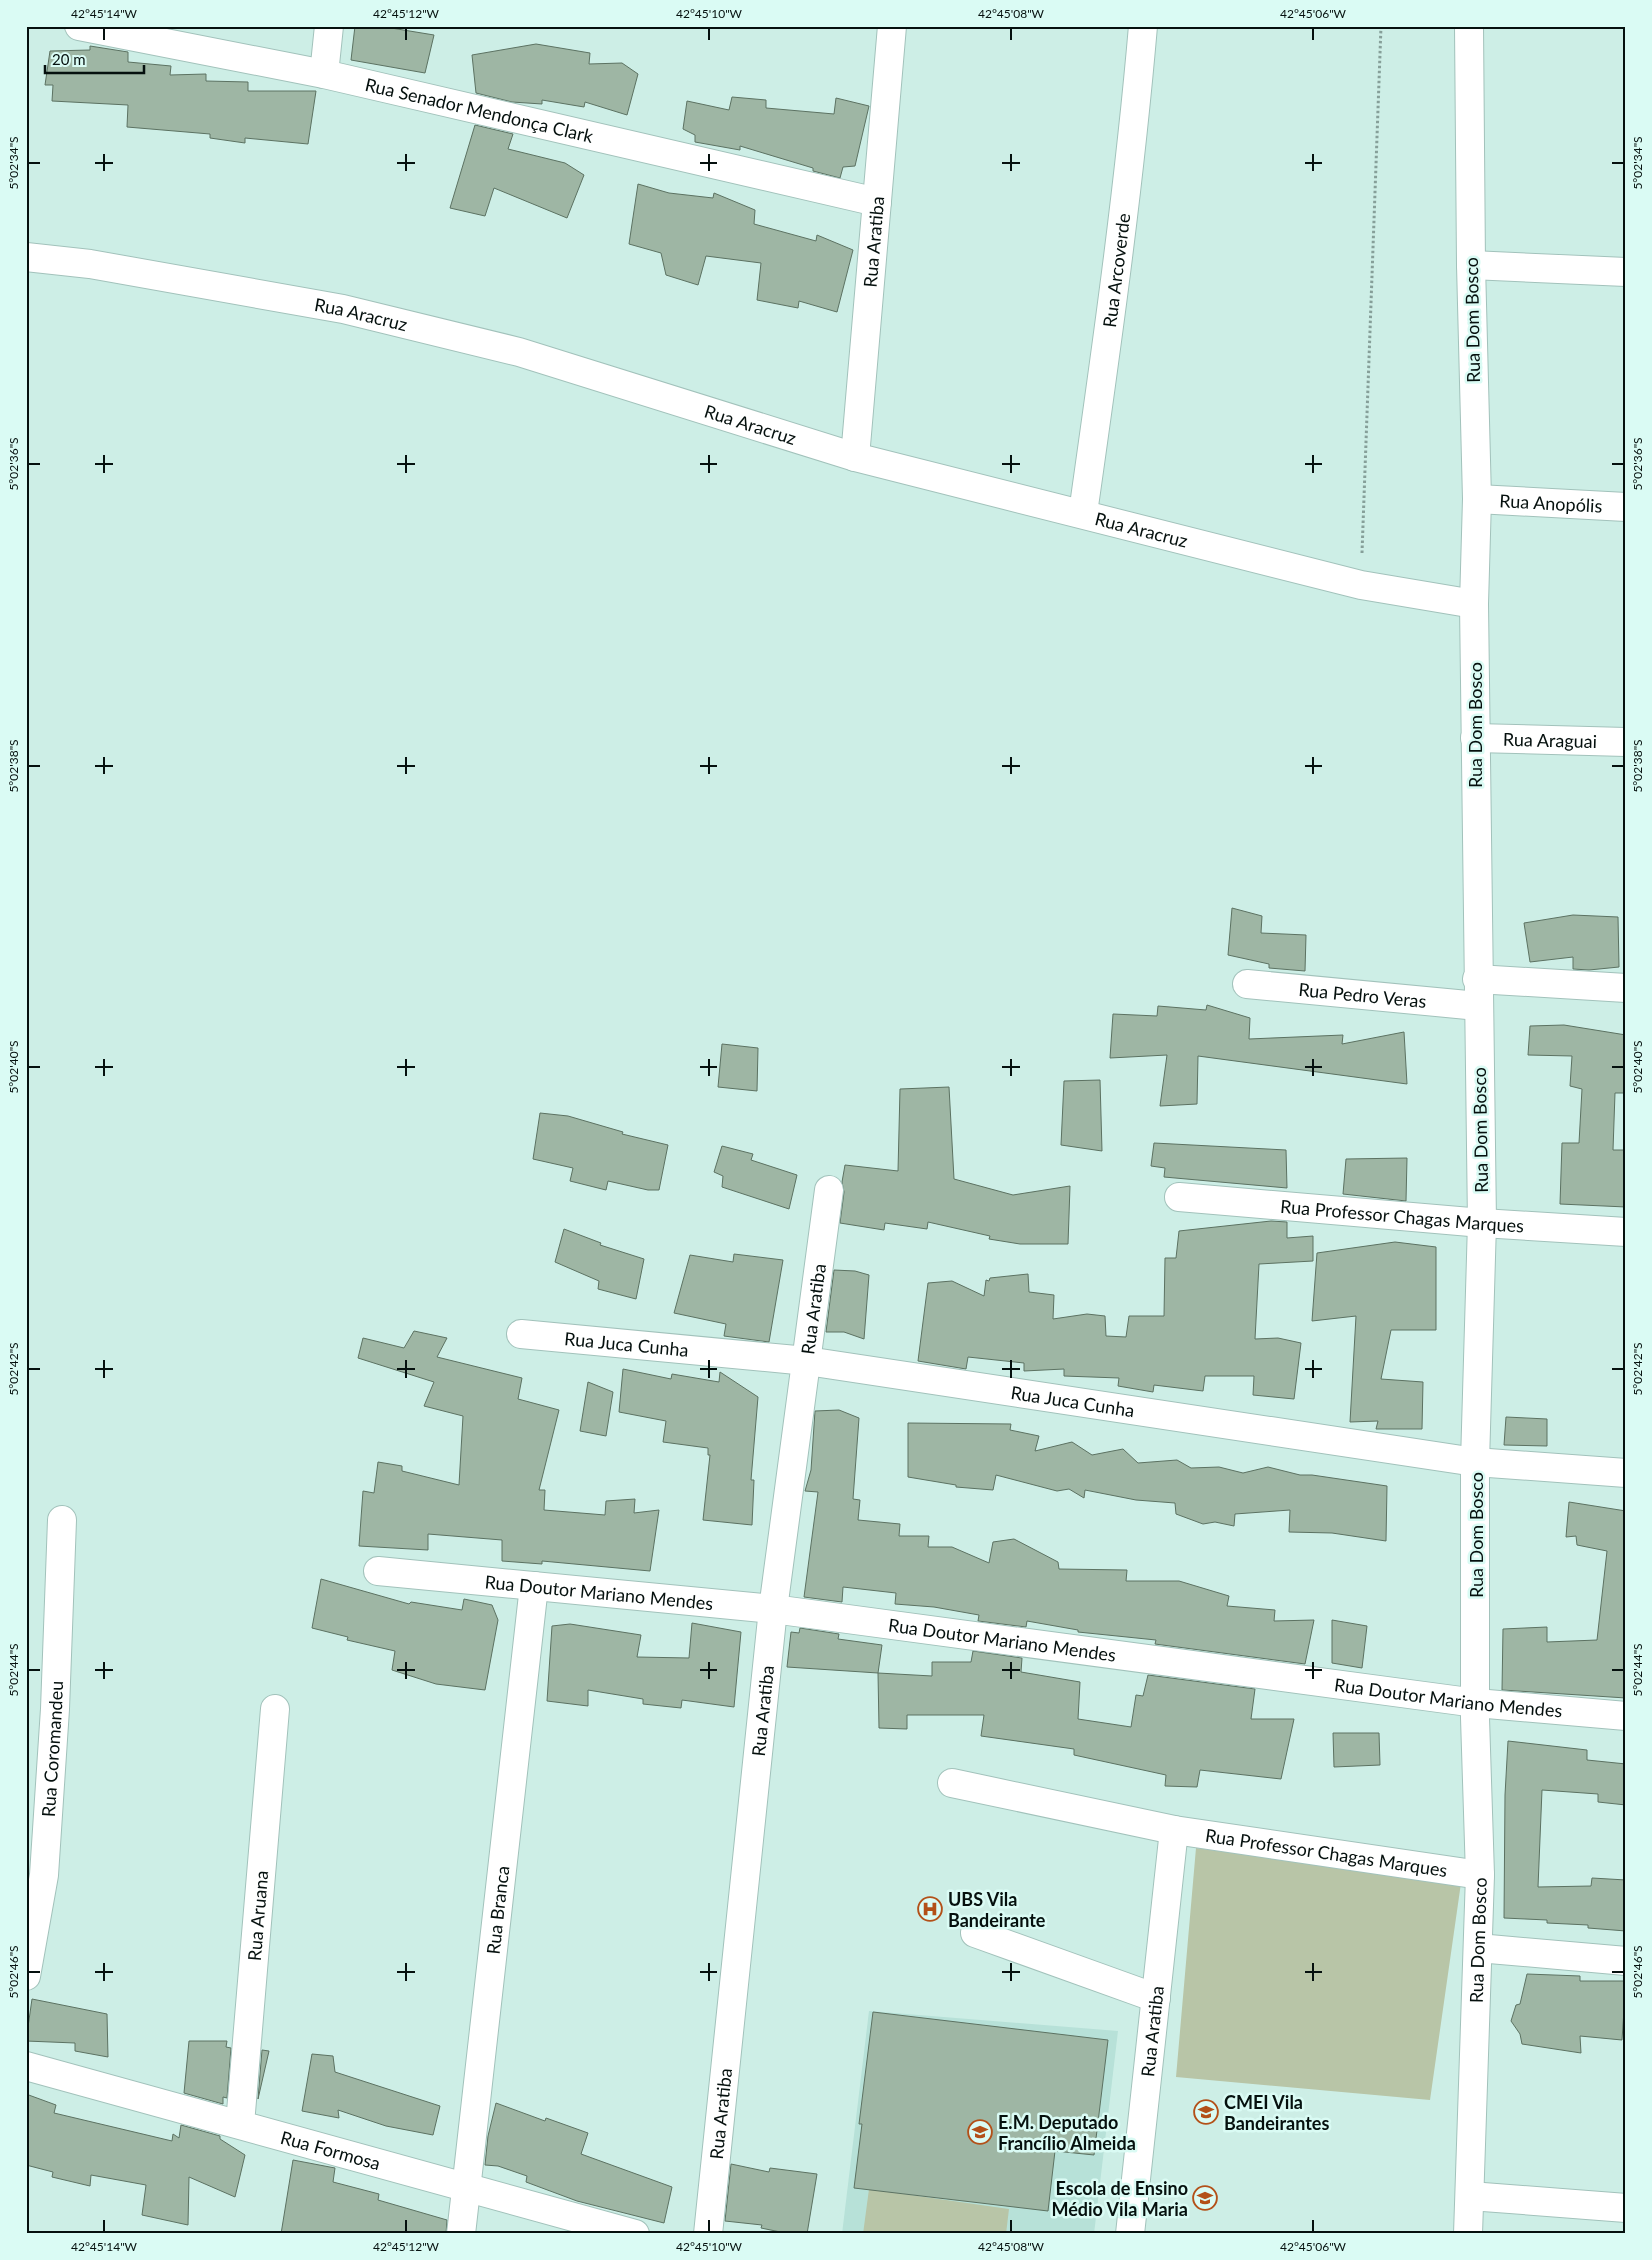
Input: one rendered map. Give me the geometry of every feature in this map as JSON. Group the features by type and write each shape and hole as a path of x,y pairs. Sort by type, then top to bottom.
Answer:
{"street":[{"name":"Rua Senador Mendonça Clark","path":"79,26 324,74 877,202"},
{"path":"324,74 329,26"},
{"name":"Rua Aratiba","path":"856,457 892,26"},
{"name":"Rua Arcoverde","path":"1083,513 1114,298 1143,26"},
{"name":"Rua Dom Bosco","path":"1468,26 1471,265 1477,499 1474,604 1477,979 1482,1223 1476,1462 1476,1703 1480,1875 1468,2234"},
{"name":"Rua Aracruz","path":"26,258 90,264 343,309 390,320 519,352 856,457 1361,585 1474,604"},
{"path":"1471,265 1626,272"},
{"name":"Rua Anopólis","path":"1477,499 1626,507"},
{"name":"Rua Araguai","path":"1475,738 1626,742"},
{"path":"1477,979 1626,988"},
{"name":"Rua Pedro Veras","path":"1247,984 1478,1006"},
{"name":"Rua Aratiba","path":"708,2234 773,1609 829,1190"},
{"name":"Rua Professor Chagas Marques","path":"1179,1197 1482,1223 1626,1232"},
{"name":"Rua Juca Cunha","path":"521,1334 806,1361 1476,1462 1626,1473"},
{"name":"Rua Coromandeu","path":"26,1976 44,1875 55,1709 62,1520"},
{"name":"Rua Doutor Mariano Mendes","path":"378,1571 773,1609 1476,1703 1626,1716"},
{"name":"Rua Branca","path":"460,2234 467,2187 534,1586"},
{"name":"Rua Aruana","path":"240,2124 275,1709"},
{"name":"Rua Professor Chagas Marques","path":"952,1782 1174,1830 1480,1875"},
{"name":"Rua Aratiba","path":"1130,2234 1174,1830"},
{"path":"975,1933 1156,1998"},
{"path":"1478,1948 1626,1961"},
{"name":"Rua Formosa","path":"26,2066 635,2234"},
{"path":"1470,2196 1626,2208"}],"path":[{"path":"1361,585 1381,26"}],"shaded area":[{"name":"E.M. Deputado Francílio Almeida","path":"869,2011 1118,2031 1094,2234 842,2234"}],"green space":[{"path":"1196,1848 1461,1883 1430,2100 1176,2077"},
{"path":"869,2189 1009,2209 1006,2234 863,2234"}],"building":[{"path":"355,26 379,26 434,35 425,73 351,60"},
{"path":"536,44 590,53 589,64 622,63 638,74 627,115 585,102 584,107 542,100 542,104 512,102 476,93 472,55"},
{"path":"90,46 128,52 128,62 171,66 170,75 206,74 206,81 248,82 248,91 316,91 308,144 245,138 245,143 210,138 210,134 127,127 128,105 52,101 53,85 45,85 50,51 90,50"},
{"path":"732,97 766,100 766,108 834,114 836,98 869,106 855,166 843,167 840,178 813,171 813,168 740,146 740,150 695,142 695,135 683,129 687,101 729,110"},
{"path":"475,125 513,134 508,149 565,163 584,175 567,218 494,188 485,216 450,208"},
{"path":"638,184 669,193 713,198 714,193 755,210 754,224 816,241 817,235 853,250 837,312 799,301 798,308 757,300 761,263 706,256 698,285 666,275 661,253 629,244"},
{"path":"1232,908 1262,916 1261,933 1306,935 1305,971 1269,968 1269,964 1228,955"},
{"path":"1573,915 1618,917 1619,967 1589,970 1573,969 1573,957 1530,962 1524,923"},
{"path":"1207,1005 1250,1018 1249,1039 1343,1035 1342,1044 1404,1032 1407,1084 1198,1056 1197,1104 1160,1106 1167,1055 1110,1058 1113,1014 1157,1016 1158,1006 1206,1010"},
{"path":"1564,1025 1626,1035 1626,1093 1615,1093 1613,1150 1626,1150 1626,1207 1560,1204 1562,1143 1579,1143 1582,1089 1570,1086 1572,1056 1528,1055 1530,1026"},
{"path":"722,1044 758,1048 757,1091 718,1087"},
{"path":"1100,1080 1102,1151 1061,1145 1064,1081"},
{"path":"949,1087 954,1179 1013,1195 1070,1186 1068,1244 1020,1244 989,1239 990,1236 928,1222 927,1229 885,1223 884,1230 840,1223 844,1192 842,1182 845,1165 898,1171 900,1089"},
{"path":"540,1113 568,1116 623,1132 622,1134 668,1145 659,1190 648,1190 608,1181 606,1190 570,1181 573,1168 533,1159"},
{"path":"1154,1143 1286,1150 1287,1188 1164,1177 1165,1168 1151,1166"},
{"path":"722,1146 753,1154 751,1160 797,1175 789,1209 722,1187 723,1176 714,1172"},
{"path":"1407,1158 1406,1201 1343,1194 1346,1159"},
{"path":"1271,1221 1287,1222 1287,1238 1313,1236 1313,1261 1259,1264 1255,1339 1278,1338 1301,1343 1294,1399 1253,1395 1254,1376 1205,1376 1203,1391 1154,1385 1153,1392 1118,1386 1119,1378 1064,1376 1064,1369 1024,1371 1024,1363 968,1357 966,1369 918,1361 928,1283 952,1281 984,1296 986,1280 989,1281 990,1278 1028,1274 1029,1292 1054,1295 1053,1319 1087,1314 1105,1316 1106,1336 1126,1337 1129,1316 1164,1316 1165,1258 1176,1258 1179,1231"},
{"path":"564,1229 601,1243 600,1245 644,1259 636,1299 598,1289 599,1281 555,1262"},
{"path":"1395,1242 1436,1247 1436,1330 1391,1330 1381,1379 1423,1382 1422,1429 1376,1429 1378,1421 1350,1422 1356,1316 1312,1321 1317,1253"},
{"path":"734,1254 783,1260 769,1342 724,1336 726,1324 674,1313 690,1255 733,1262"},
{"path":"834,1270 855,1271 869,1275 864,1339 844,1332 826,1332"},
{"path":"414,1331 447,1338 437,1357 522,1378 518,1399 559,1410 539,1490 545,1490 544,1510 605,1515 606,1501 635,1499 634,1513 659,1510 650,1571 542,1561 542,1564 502,1561 502,1540 428,1534 428,1550 359,1546 363,1491 374,1493 378,1462 402,1466 402,1471 459,1485 463,1416 424,1406 434,1382 358,1358 363,1338 404,1348"},
{"path":"623,1369 671,1379 672,1374 719,1382 720,1372 758,1397 751,1480 754,1480 752,1525 703,1520 710,1455 708,1455 708,1448 663,1442 666,1421 619,1412"},
{"path":"588,1382 613,1392 606,1436 580,1431"},
{"path":"839,1410 859,1418 853,1499 860,1500 858,1520 900,1524 899,1536 929,1536 928,1547 952,1547 989,1563 993,1542 1014,1539 1058,1562 1059,1569 1127,1570 1126,1581 1179,1581 1229,1596 1227,1606 1275,1610 1274,1621 1314,1620 1305,1664 1155,1644 1156,1640 1078,1632 1078,1630 1027,1621 1026,1627 978,1621 979,1615 934,1607 895,1604 896,1593 843,1587 842,1602 804,1597 818,1492 805,1491 811,1470 815,1411"},
{"path":"1506,1417 1547,1419 1547,1446 1504,1445"},
{"path":"908,1423 1011,1424 1010,1430 1039,1436 1035,1451 1072,1442 1092,1455 1123,1449 1138,1463 1177,1460 1191,1468 1219,1467 1243,1473 1268,1467 1300,1475 1312,1475 1387,1486 1386,1541 1332,1533 1289,1532 1290,1510 1235,1514 1234,1526 1215,1522 1203,1524 1176,1514 1175,1503 1136,1500 1085,1490 1084,1498 1069,1489 1057,1491 996,1475 993,1490 956,1487 956,1485 908,1477"},
{"path":"1569,1502 1626,1511 1626,1698 1502,1690 1503,1629 1547,1627 1547,1642 1597,1640 1607,1551 1577,1545 1576,1536 1566,1537"},
{"path":"321,1579 409,1604 411,1602 462,1610 464,1599 492,1605 498,1620 485,1690 436,1684 392,1670 395,1651 347,1640 348,1637 312,1628"},
{"path":"1332,1620 1367,1626 1362,1668 1332,1663"},
{"path":"692,1623 741,1632 734,1707 682,1700 681,1708 643,1704 643,1699 588,1690 588,1706 547,1701 552,1626 570,1624 641,1635 637,1657 689,1658"},
{"path":"800,1628 839,1634 838,1639 882,1645 878,1673 787,1667 791,1632 799,1633"},
{"path":"973,1651 1022,1658 1021,1672 1080,1682 1078,1719 1131,1727 1136,1695 1143,1696 1148,1675 1255,1689 1251,1719 1294,1719 1281,1779 1200,1770 1197,1787 1165,1786 1166,1775 1074,1755 1074,1749 981,1736 984,1715 907,1715 907,1729 879,1728 878,1673 932,1676 932,1662 971,1662"},
{"path":"1333,1733 1379,1733 1380,1765 1334,1767"},
{"path":"1508,1741 1587,1750 1587,1760 1626,1764 1626,1805 1598,1802 1598,1794 1542,1790 1538,1887 1591,1886 1592,1878 1626,1880 1626,1931 1588,1928 1588,1925 1547,1923 1547,1920 1504,1918 1505,1795"},
{"path":"1527,1974 1580,1976 1580,1981 1626,1981 1622,2040 1580,2036 1581,2053 1522,2044 1520,2034 1511,2021 1516,2005 1520,2004"},
{"path":"32,1999 107,2014 108,2057 75,2051 75,2043 26,2041"},
{"name":"E.M. Deputado Francílio Almeida","path":"873,2012 1108,2040 1094,2155 1055,2151 1048,2211 854,2188 862,2124 859,2124"},
{"path":"189,2041 227,2041 226,2047 231,2048 227,2098 223,2097 223,2104 184,2093"},
{"path":"262,2050 269,2051 258,2099"},
{"path":"312,2054 333,2056 335,2072 440,2106 433,2135 386,2126 338,2110 339,2118 302,2111"},
{"path":"26,2094 56,2105 54,2113 172,2141 173,2134 179,2138 181,2125 220,2136 220,2139 245,2155 235,2197 189,2177 188,2225 142,2215 146,2185 91,2175 90,2186 52,2177 53,2172 26,2165"},
{"path":"496,2103 545,2121 546,2118 588,2133 581,2154 672,2187 664,2223 577,2201 526,2182 527,2176 498,2166 485,2165 488,2136"},
{"path":"293,2160 335,2168 333,2182 379,2194 378,2200 447,2220 446,2234 281,2234"},
{"path":"731,2164 769,2172 770,2168 817,2174 807,2234 790,2234 761,2228 762,2225 725,2221"}],"place":[{"name":"UBS Vila Bandeirante","path":"930,1909"},
{"name":"CMEI Vila Bandeirantes","path":"1206,2112"},
{"name":"E.M. Deputado Francílio Almeida","path":"980,2132"},
{"name":"Escola de Ensino Médio Vila Maria","path":"1205,2198"}]}
